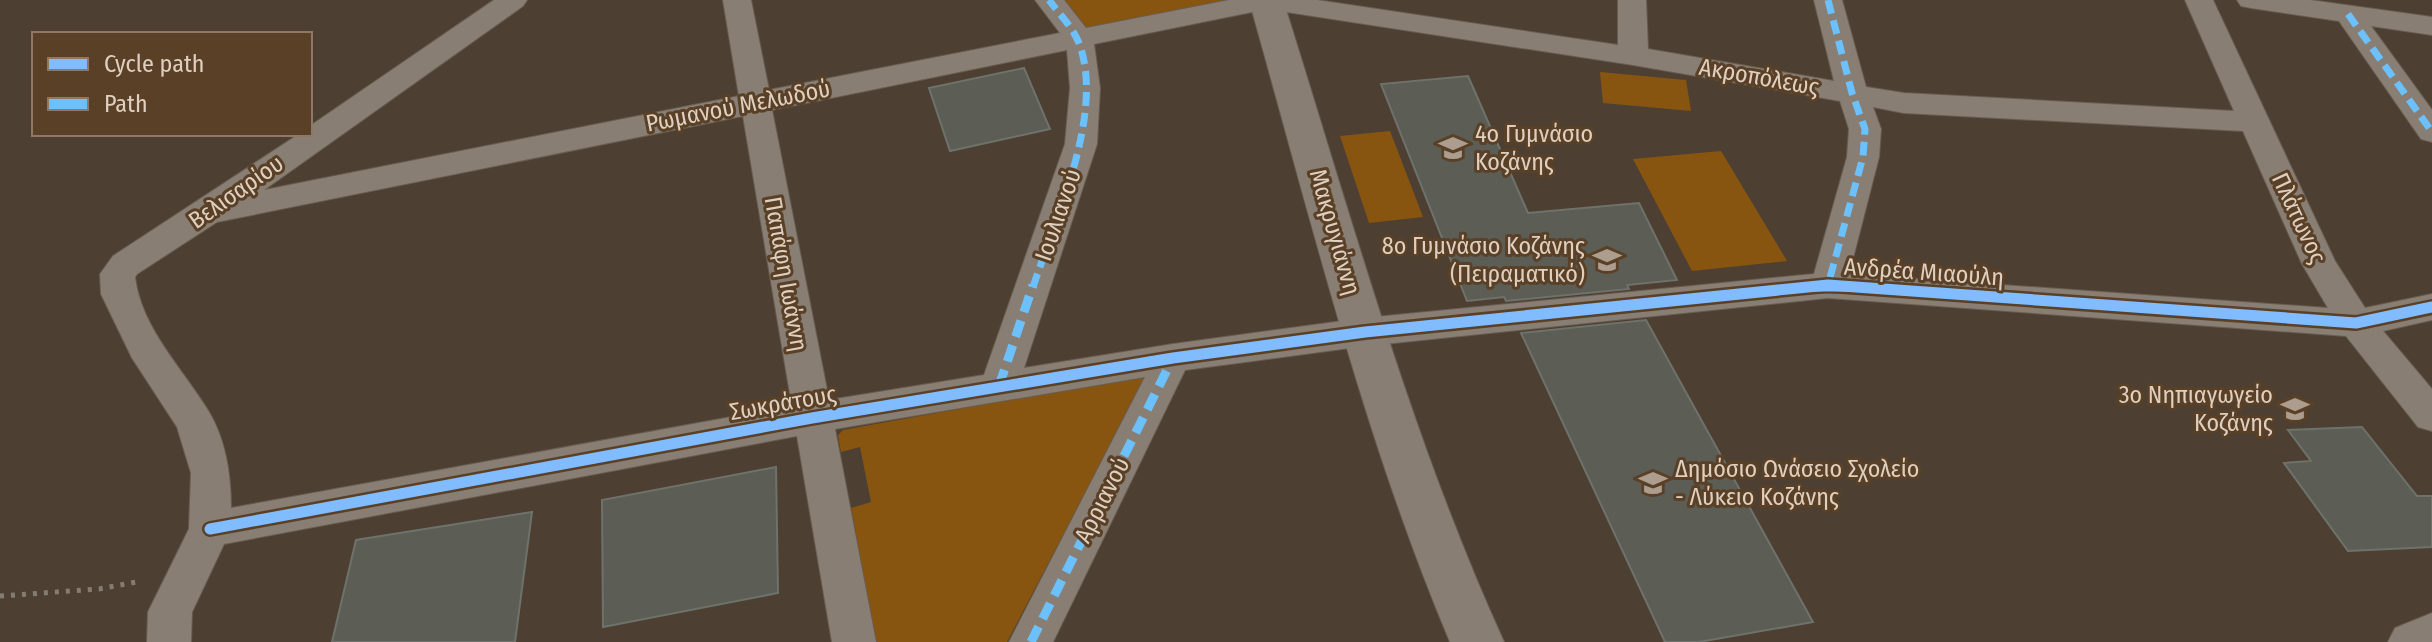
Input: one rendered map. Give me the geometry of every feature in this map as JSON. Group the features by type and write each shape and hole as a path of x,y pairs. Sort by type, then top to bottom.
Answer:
{"street":[{"name":"Βελισαρίου","path":"210,529 211,473 195,423 145,348 119,294 117,274 125,265 209,212 420,61 513,0"},
{"name":"Παπάφη Ιωάννη","path":"737,0 854,642"},
{"path":"1049,0 1078,38"},
{"name":"Ρωμανού Μελωδού","path":"209,212 1266,0"},
{"name":"Ακροπόλεως","path":"1266,0 1633,56 1904,103 2255,122"},
{"name":"Μακρυγιάννη","path":"1266,0 1365,332 1448,576 1477,642"},
{"path":"1632,0 1633,56"},
{"path":"1828,0 1852,93 1865,129 1863,157 1828,285"},
{"name":"Πλάτωνος","path":"2199,0 2319,264 2356,323 2432,416"},
{"path":"2251,0 2432,26"},
{"path":"2348,14 2432,132"},
{"name":"Ιουλιανού","path":"999,386 1081,144 1083,60 1078,38"},
{"name":"Ανδρέα Μιαούλη","path":"1365,332 1828,285 2356,323 2432,307"},
{"name":"Σωκράτους","path":"210,529 999,386 1365,332"},
{"name":"Αρριανού","path":"1031,642 1173,358"},
{"path":"169,642 170,612 210,529"},
{"path":"2410,642 2432,633"}],"path":[{"path":"0,596 99,589 138,581"}],"shaded area":[{"path":"1062,0 1226,0 1084,29"},
{"path":"1600,72 1686,80 1691,111 1603,103"},
{"path":"1390,131 1423,217 1369,223 1340,136"},
{"path":"1721,151 1787,261 1692,271 1633,159"},
{"path":"1140,376 1145,379 1007,642 876,642 851,508 871,502 860,447 841,452 838,435 843,430"}],"building":[{"path":"1024,68 1050,129 950,151 929,88"},
{"name":"4ο Γυμνάσιο Κοζάνης","path":"1468,76 1528,213 1639,203 1677,280 1627,285 1629,289 1506,301 1504,297 1467,301 1381,84"},
{"path":"1646,320 1813,622 1699,642 1665,642 1521,333"},
{"path":"2362,427 2417,496 2432,496 2432,547 2348,551 2284,463 2311,461 2288,430"},
{"path":"776,467 778,593 603,627 602,500"},
{"path":"532,512 515,642 332,642 356,540"}],"marked path":[{"path":"999,386 1081,144 1084,59 1076,36 1049,0"},
{"path":"1828,0 1852,93 1865,129 1863,157 1828,285"},
{"path":"2348,14 2432,132"},
{"path":"1031,642 1173,358"}],"cycle path":[{"path":"210,529 812,418 1173,358 1365,332 1828,285 2356,323 2432,307"}],"place":[{"name":"4ο Γυμνάσιο Κοζάνης","path":"1453,148"},
{"name":"8ο Γυμνάσιο Κοζάνης (Πειραματικό)","path":"1607,260"},
{"name":"3ο Νηπιαγωγείο Κοζάνης","path":"2295,409"},
{"name":"Δημόσιο Ωνάσειο Σχολείο - Λύκειο Κοζάνης","path":"1653,483"}]}
